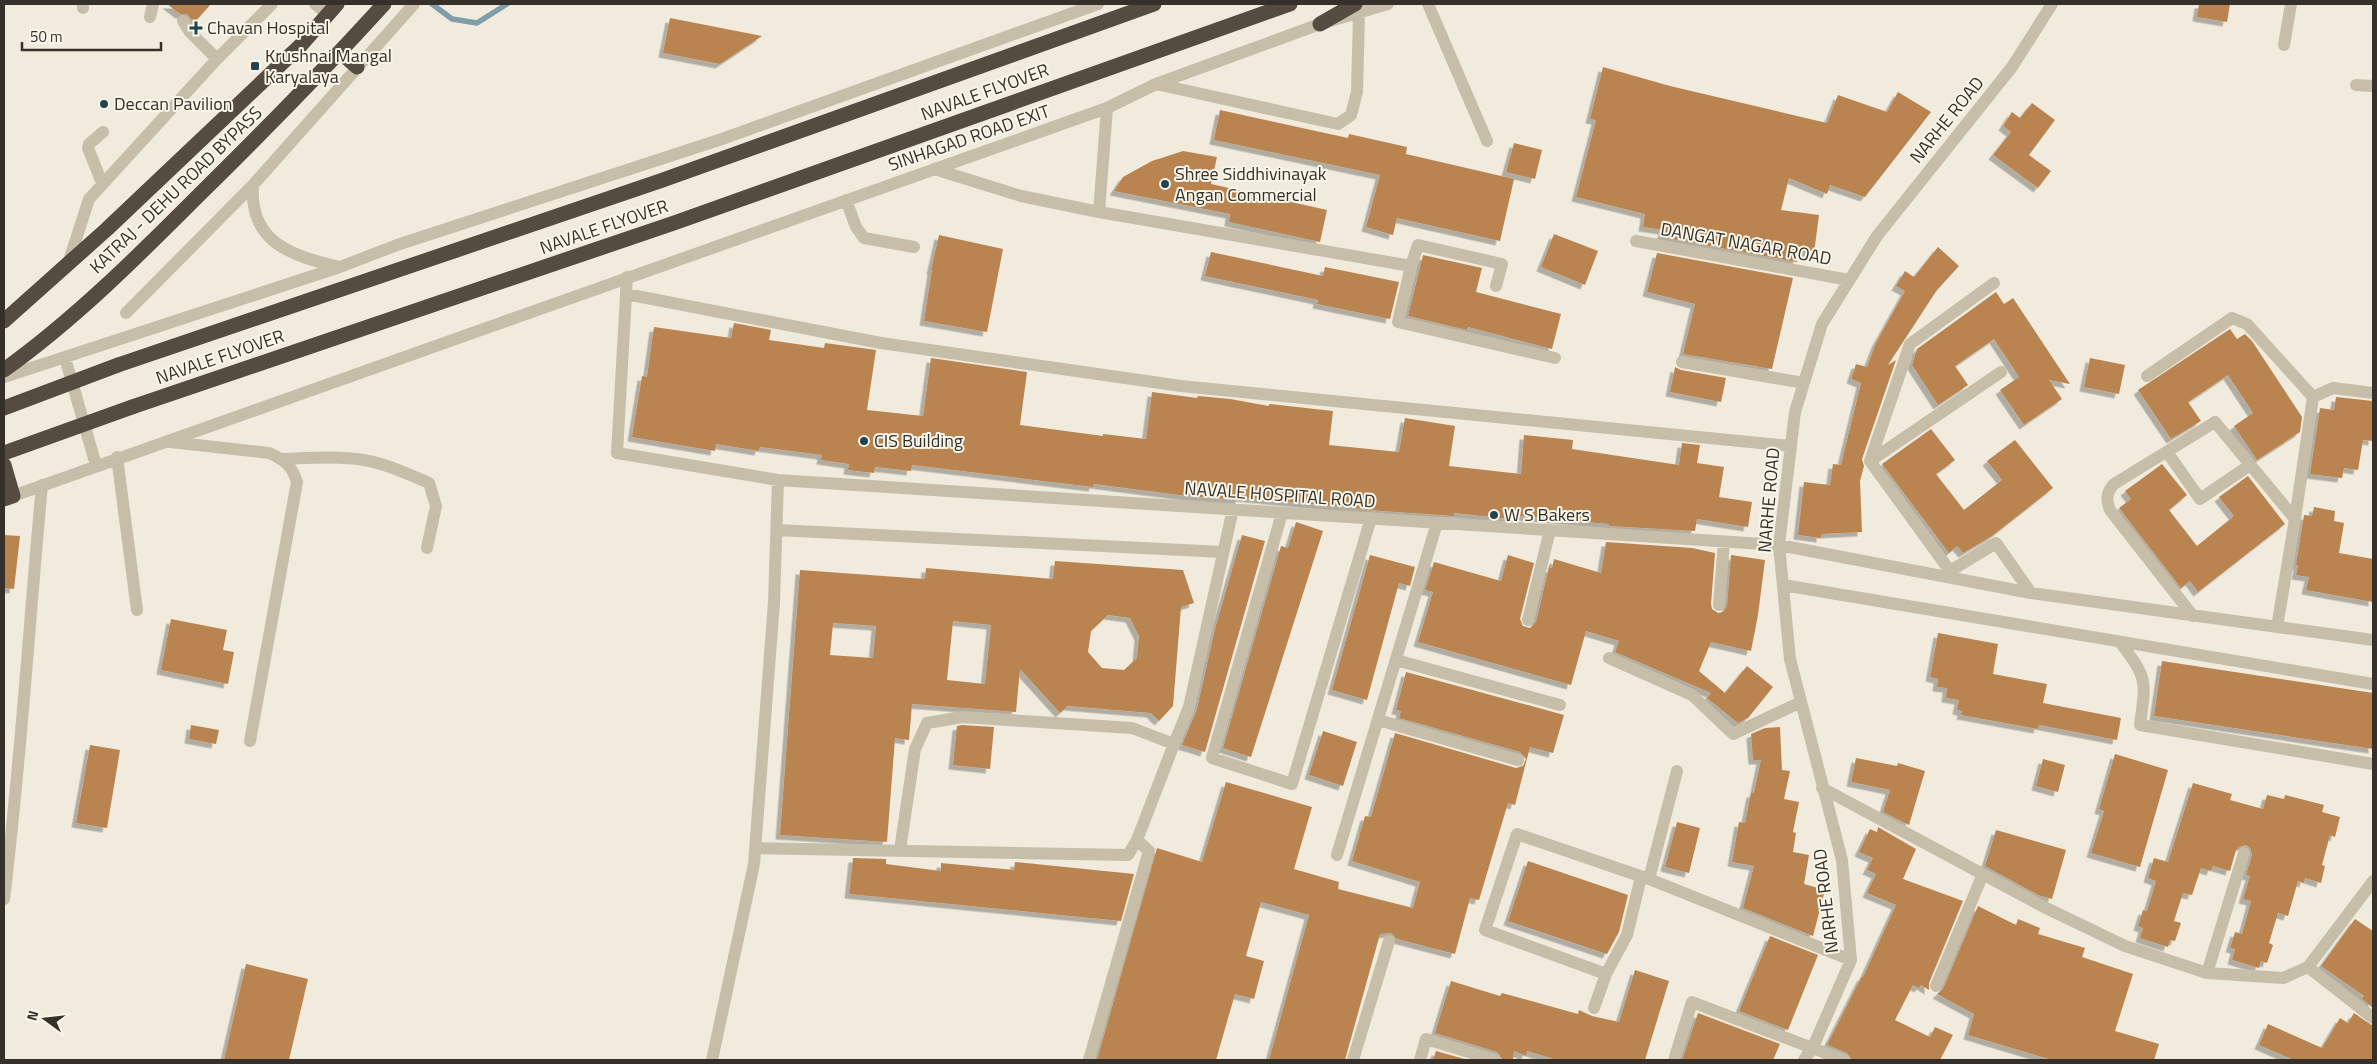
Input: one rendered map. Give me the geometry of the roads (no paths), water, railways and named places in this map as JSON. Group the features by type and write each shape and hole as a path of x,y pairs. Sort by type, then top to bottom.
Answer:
{"highway":[{"name":"KATRAJ - DEHU ROAD BYPASS","path":"4,370 43,341 127,268 340,52 384,4"},
{"name":"NAVALE FLYOVER","path":"4,408 118,365 660,181 1154,4"},
{"name":"NAVALE FLYOVER","path":"4,453 132,407 674,223 1290,4"},
{"name":"KATRAJ - DEHU ROAD BYPASS","path":"4,321 68,264 300,46 332,9"},
{"path":"1320,24 1357,9"},
{"path":"340,52 356,67"},
{"path":"4,465 8,498"}],"street":[{"path":"150,17 153,4"},
{"path":"68,264 89,199 217,59 272,4"},
{"path":"315,4 332,9"},
{"path":"4,377 340,267 396,245 722,139 1098,4"},
{"path":"1156,84 1338,124 1351,115 1357,92 1357,9 1388,4"},
{"path":"1428,4 1487,141"},
{"name":"NARHE ROAD","path":"1804,1060 1813,1047 1850,960 1842,860 1790,659 1779,545 1796,412 1822,324 1876,236 2012,67 2052,4"},
{"path":"2284,45 2291,4"},
{"path":"126,313 253,185 411,7"},
{"path":"183,21 190,32 217,59"},
{"name":"SINHAGAD ROAD EXIT","path":"8,498 117,457 167,441 627,276 1107,108 1156,84 1320,24"},
{"path":"2356,85 2373,86"},
{"path":"1099,212 1107,108"},
{"path":"102,183 88,148 89,144 103,132"},
{"path":"934,169 1021,196 1099,212 1411,266"},
{"path":"253,185 252,198 256,220 266,235 302,258 340,267"},
{"path":"846,200 856,226 864,238 914,247"},
{"name":"DANGAT NAGAR ROAD","path":"1636,242 1849,280"},
{"path":"1496,286 1502,264 1418,245 1398,322 1555,358"},
{"path":"627,276 626,294 881,343 1181,386 1791,446"},
{"path":"1870,461 1910,344 1994,283"},
{"name":"NAVALE HOSPITAL ROAD","path":"626,294 617,453 778,480 1779,545 2031,593 2373,640"},
{"path":"2147,376 2232,318 2247,324 2312,397 2295,519 2277,627"},
{"path":"65,358 96,465"},
{"path":"1682,362 1804,383"},
{"path":"1870,461 2001,372"},
{"path":"2312,397 2333,388 2373,393"},
{"path":"2193,616 2110,510 2107,501 2108,492 2114,484 2215,422 2295,519"},
{"path":"167,441 270,452 283,459 293,469 297,482 250,741"},
{"path":"2167,452 2200,499 2250,465"},
{"path":"117,457 137,610"},
{"path":"283,459 325,458 364,460 429,483 436,506 427,548"},
{"path":"1870,461 1950,571 1996,543 2031,593"},
{"path":"712,1060 755,848 774,602 778,480"},
{"path":"4,900 18,784 26,655 42,485"},
{"path":"755,848 1128,855 1137,840 1190,707 1233,509"},
{"path":"1282,512 1212,758 1292,784 1371,518"},
{"path":"1337,855 1438,523"},
{"path":"776,530 1223,552"},
{"path":"1528,620 1550,530"},
{"path":"1719,605 1724,542"},
{"path":"1783,585 2373,684"},
{"path":"2120,642 2143,674 2145,689 2140,725 2373,764"},
{"path":"1609,658 1692,695 1733,734 1801,702"},
{"path":"1396,660 1560,705"},
{"path":"900,850 915,749 927,723 962,717 1132,728 1174,744"},
{"path":"1378,720 1518,760"},
{"path":"1594,1008 1606,974 1626,935 1677,771"},
{"path":"1822,788 2044,907 2125,946 2207,973 2283,978 2308,967 2373,881"},
{"path":"1606,974 1485,930 1517,834 1645,878 1850,960"},
{"path":"1089,1060 1149,852 1137,840"},
{"path":"2207,973 2244,853"},
{"path":"1936,986 1983,874"},
{"path":"1352,1060 1389,941"},
{"path":"2308,967 2373,1018"},
{"path":"1674,1060 1692,1002 1844,1060"},
{"path":"1420,1060 1426,1039 1495,1060"}],"waterway":[{"path":"432,4 452,19 477,23 507,4"}],"place":[{"name":"Chavan Hospital","path":"196,28"},
{"name":"Krushnai Mangal Karyalaya","path":"255,66"},
{"name":"Deccan Pavilion","path":"104,104"},
{"name":"Shree Siddhivinayak Angan Commercial","path":"1165,184"},
{"name":"CIS Building","path":"864,441"},
{"name":"W S Bakers","path":"1494,515"}]}
